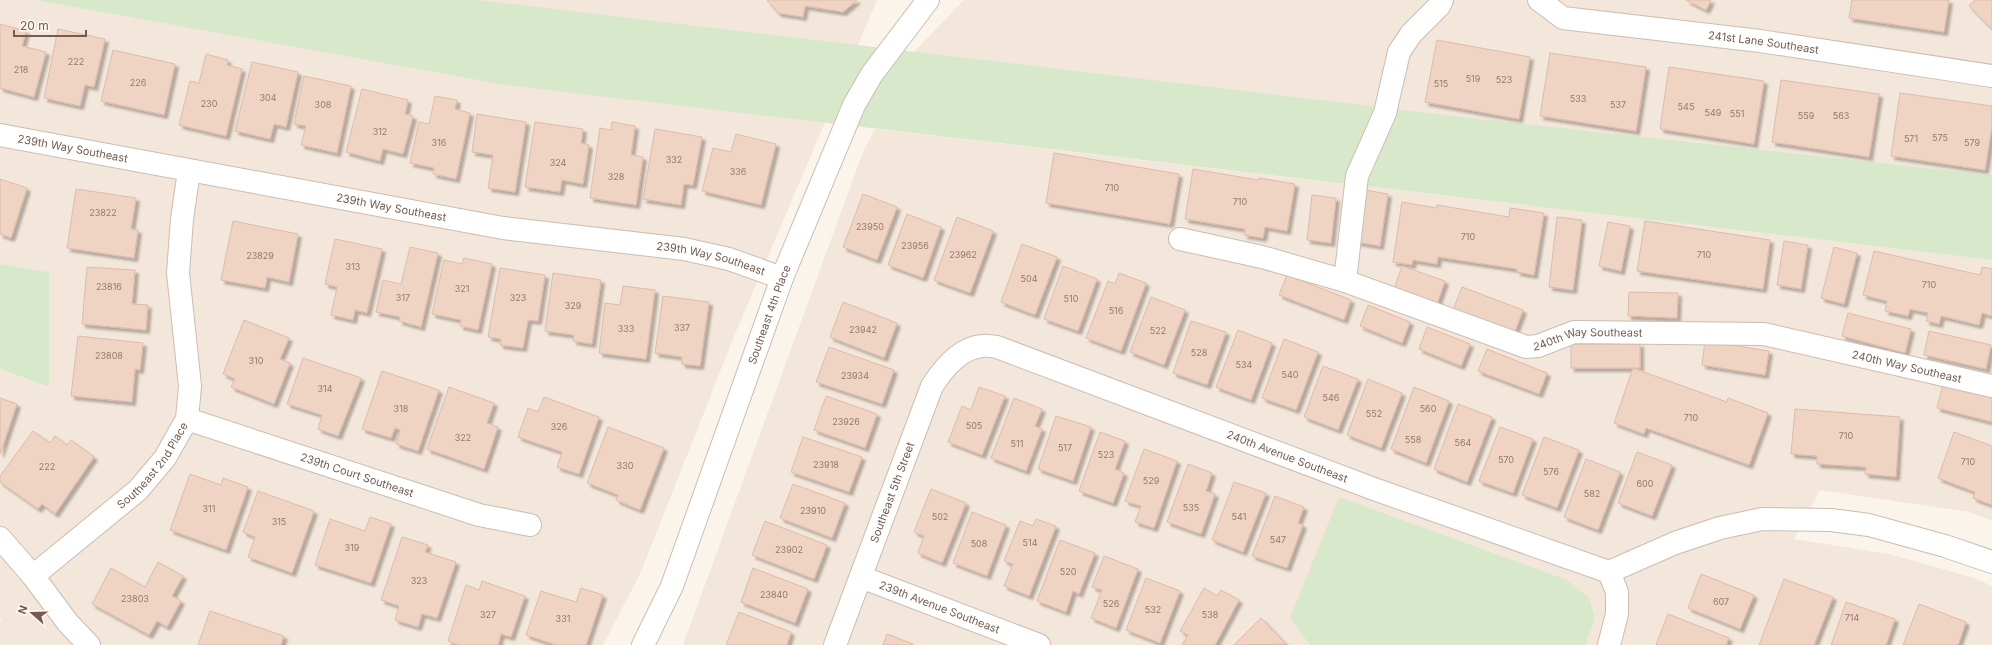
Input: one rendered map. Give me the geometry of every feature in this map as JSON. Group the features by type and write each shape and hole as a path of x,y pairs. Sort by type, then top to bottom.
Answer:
{"street":[{"name":"Southeast 4th Place","path":"643,645 672,586 782,278 854,105 872,74 928,0"},
{"path":"1345,281 1357,176 1386,113 1399,52 1411,34 1439,6 1442,0"},
{"name":"241st Lane Southeast","path":"1539,0 1563,18 1760,42 1992,76"},
{"name":"239th Way Southeast","path":"0,136 503,228 684,249 729,259 782,278"},
{"name":"Southeast 2nd Place","path":"33,576 138,490 165,458 187,419 190,386 178,273 182,219 189,171"},
{"name":"240th Way Southeast","path":"1180,240 1262,257 1345,281 1526,347 1538,346 1574,332 1764,334 1992,386"},
{"name":"240th Avenue Southeast","path":"965,351 981,346 997,347 1374,489 1609,572"},
{"name":"Southeast 5th Street","path":"835,645 932,386 944,369 965,351"},
{"name":"239th Court Southeast","path":"187,419 478,515 530,526"},
{"path":"1610,645 1617,614 1617,592 1609,572 1676,543 1720,528 1762,520 1832,520 1869,525 1945,546 1992,562"},
{"path":"0,538 33,576 68,623 89,645"},
{"name":"239th Avenue Southeast","path":"861,577 1040,645"}],"shaded area":[{"path":"0,0 877,0 735,334 640,574 603,645 0,645 0,622 2,620 0,619 0,369 48,387 49,272 0,264"},
{"path":"964,0 1992,0 1992,175 1463,117 914,52"},
{"path":"875,129 1992,260 1992,521 1969,512 1820,490 1794,539 1889,554 1974,578 1992,586 1992,645 683,645 863,152"}],"green space":[{"path":"36,0 479,0 1463,117 1992,175 1992,260 506,85"},
{"path":"0,264 49,272 49,387 0,369"},
{"path":"1339,497 1567,580 1589,598 1595,618 1585,645 1310,645 1290,618"}],"building":[{"path":"767,0 857,0 843,12 805,6 803,17 778,13"},
{"path":"1686,0 1711,0 1706,10"},
{"path":"1852,0 1949,0 1944,32 1849,18"},
{"path":"1975,0 1992,0 1992,29 1969,6"},
{"path":"0,24 26,31 22,46 46,52 34,97 0,88"},
{"path":"58,29 105,39 94,87 85,85 80,106 44,98"},
{"path":"1437,40 1530,57 1519,119 1425,102"},
{"path":"113,50 175,64 164,115 101,101"},
{"path":"1550,53 1646,67 1636,131 1540,116"},
{"path":"206,54 228,60 227,65 242,69 226,136 179,125 190,81 199,83"},
{"path":"252,62 298,72 286,127 274,124 270,139 235,131"},
{"path":"1669,67 1764,81 1754,144 1660,129"},
{"path":"304,76 351,86 337,153 301,145 306,126 294,124"},
{"path":"1781,80 1879,94 1869,157 1772,142"},
{"path":"362,89 408,100 405,114 413,116 403,154 383,149 380,161 346,152"},
{"path":"1900,93 1992,106 1992,125 1985,170 1891,156"},
{"path":"435,96 457,100 455,109 470,113 456,179 433,174 434,168 410,163 419,122 429,124"},
{"path":"477,114 526,122 515,192 488,188 493,155 472,152"},
{"path":"535,122 583,129 581,143 589,145 583,184 562,180 560,192 525,187"},
{"path":"612,122 635,126 631,155 643,157 636,205 590,198 600,128 611,130"},
{"path":"655,129 702,137 693,185 684,184 681,205 643,199"},
{"path":"736,134 776,144 761,205 702,191 713,148 731,152"},
{"path":"1054,153 1179,174 1170,224 1046,203"},
{"path":"1193,169 1258,180 1259,178 1295,184 1287,231 1265,227 1263,238 1244,235 1245,229 1185,219"},
{"path":"0,179 27,188 11,238 0,234"},
{"path":"76,189 136,198 131,229 138,230 134,258 67,248"},
{"path":"1365,190 1388,194 1380,246 1357,242"},
{"path":"863,194 897,207 877,260 843,247"},
{"path":"1312,195 1336,198 1331,243 1307,240"},
{"path":"1402,202 1437,208 1437,205 1509,217 1510,208 1544,213 1534,275 1517,272 1517,269 1438,257 1437,264 1413,260 1412,265 1393,262"},
{"path":"907,214 941,227 923,278 888,265"},
{"path":"957,217 993,231 970,293 934,280"},
{"path":"1557,217 1582,220 1573,290 1549,287"},
{"path":"233,221 298,234 289,282 267,277 265,288 221,280"},
{"path":"1645,221 1770,240 1763,289 1637,271"},
{"path":"1608,222 1630,226 1621,271 1599,266"},
{"path":"335,239 382,249 367,313 355,310 353,320 331,315 337,287 325,284"},
{"path":"1784,241 1808,245 1801,289 1777,285"},
{"path":"1022,244 1057,257 1035,315 1001,302"},
{"path":"410,247 438,253 421,327 399,321 400,317 376,312 383,280 401,284"},
{"path":"1834,247 1857,253 1844,304 1821,298"},
{"path":"1874,251 1980,275 1982,267 1992,269 1992,316 1982,313 1979,325 1941,316 1939,324 1926,321 1928,313 1910,309 1908,316 1885,311 1887,301 1863,295"},
{"path":"464,258 492,264 478,330 460,326 461,320 432,314 444,260 462,264"},
{"path":"1063,266 1097,279 1078,331 1044,319"},
{"path":"1402,266 1445,281 1437,304 1394,289"},
{"path":"87,267 135,270 132,304 148,305 146,330 82,324"},
{"path":"500,268 545,275 538,321 528,320 523,348 500,345 501,339 488,337"},
{"path":"553,273 601,280 592,344 573,341 574,335 545,331"},
{"path":"1119,273 1146,283 1121,351 1086,338 1108,281 1115,284"},
{"path":"1287,275 1351,300 1344,320 1279,295"},
{"path":"623,286 655,290 646,359 599,353 605,303 620,305"},
{"path":"1462,287 1523,310 1514,334 1453,310"},
{"path":"1629,292 1678,293 1677,318 1628,316"},
{"path":"663,296 709,302 700,366 682,364 682,357 655,353"},
{"path":"1151,297 1185,310 1164,365 1130,352"},
{"path":"843,302 897,323 884,358 830,337"},
{"path":"1368,305 1410,322 1402,343 1360,326"},
{"path":"1848,313 1911,329 1905,353 1842,336"},
{"path":"244,320 289,338 280,359 290,363 274,404 231,387 235,379 223,374"},
{"path":"1191,321 1226,332 1207,385 1173,373"},
{"path":"1427,327 1470,344 1461,366 1419,349"},
{"path":"1238,330 1272,343 1251,400 1216,387"},
{"path":"1929,331 1991,345 1986,369 1924,355"},
{"path":"78,336 143,343 140,370 135,369 132,402 71,396"},
{"path":"1284,339 1318,352 1296,410 1262,398"},
{"path":"1705,341 1769,351 1765,375 1702,365"},
{"path":"1571,344 1640,344 1640,368 1571,368"},
{"path":"829,347 894,370 882,404 816,382"},
{"path":"1487,349 1547,373 1539,394 1478,371"},
{"path":"303,358 361,378 338,436 318,429 322,415 287,404"},
{"path":"1323,366 1358,379 1338,430 1304,417"},
{"path":"1633,368 1727,402 1728,398 1768,413 1749,465 1646,428 1644,434 1614,423"},
{"path":"382,371 439,390 418,451 396,444 400,430 395,428 391,438 362,429"},
{"path":"1368,379 1402,393 1381,448 1347,435"},
{"path":"1943,384 1992,397 1992,422 1937,408"},
{"path":"449,387 494,403 487,423 498,427 484,469 427,449"},
{"path":"979,387 1005,396 982,455 948,442 962,406 971,410"},
{"path":"1414,387 1449,401 1426,463 1391,449"},
{"path":"826,396 877,414 865,448 814,430"},
{"path":"544,397 599,417 579,474 557,467 562,452 518,437 528,408 538,412"},
{"path":"0,398 17,404 0,454"},
{"path":"1014,398 1042,409 1035,426 1042,429 1026,471 991,458"},
{"path":"1458,404 1492,417 1467,482 1434,469"},
{"path":"1795,409 1900,417 1896,477 1865,474 1866,467 1817,464 1817,456 1791,454"},
{"path":"1056,416 1091,427 1073,481 1038,469"},
{"path":"608,427 664,448 640,510 616,500 618,495 587,483"},
{"path":"1500,427 1533,439 1513,493 1479,481"},
{"path":"33,431 50,443 55,436 67,445 71,440 94,457 55,514 42,504 38,509 0,482 0,476"},
{"path":"1100,432 1125,441 1115,469 1124,473 1113,503 1079,491"},
{"path":"1954,432 1992,446 1992,505 1973,498 1975,492 1938,478"},
{"path":"803,437 862,457 849,492 791,472"},
{"path":"1544,437 1579,450 1557,508 1522,495"},
{"path":"1144,449 1177,461 1154,528 1135,522 1141,506 1125,501"},
{"path":"1637,452 1672,465 1652,516 1618,503"},
{"path":"1586,459 1620,472 1598,530 1564,517"},
{"path":"1188,464 1212,473 1206,491 1215,494 1201,534 1167,522"},
{"path":"190,474 221,485 223,478 248,487 226,550 170,530"},
{"path":"1234,482 1266,493 1243,552 1212,540"},
{"path":"793,484 845,503 832,538 780,518"},
{"path":"931,489 966,503 942,563 918,553 924,536 914,532"},
{"path":"258,491 314,511 292,573 248,557 255,537 243,532"},
{"path":"1275,496 1304,507 1298,523 1303,525 1287,568 1252,556"},
{"path":"972,512 1006,525 987,576 953,563"},
{"path":"370,517 391,524 371,583 315,565 330,519 365,531"},
{"path":"1036,519 1056,526 1029,596 1004,586 1013,564 1004,561 1020,521 1033,526"},
{"path":"765,521 827,545 814,579 752,555"},
{"path":"402,537 428,545 425,552 456,562 437,618 422,614 418,627 395,620 399,606 381,600"},
{"path":"1060,540 1095,553 1079,594 1073,591 1066,612 1037,601"},
{"path":"1104,556 1138,569 1116,628 1091,618 1102,590 1092,587"},
{"path":"158,562 183,576 172,596 181,601 167,627 157,621 149,635 92,604 111,568 145,587"},
{"path":"753,568 808,589 795,623 741,602"},
{"path":"1701,574 1754,595 1740,629 1688,608"},
{"path":"1146,578 1180,591 1160,643 1126,630"},
{"path":"1784,579 1833,597 1814,645 1759,645"},
{"path":"482,581 525,596 511,637 501,634 498,645 459,645 448,641 466,585 479,590"},
{"path":"581,588 603,595 586,645 556,645 526,635 541,591 576,602"},
{"path":"1204,588 1217,596 1221,590 1239,600 1215,645 1182,645 1188,635 1180,631"},
{"path":"1846,602 1895,619 1886,645 1831,645"},
{"path":"1919,604 1966,622 1958,645 1903,645"},
{"path":"210,611 284,636 281,645 198,645"},
{"path":"739,612 791,632 787,645 726,645"},
{"path":"1668,614 1729,638 1726,645 1656,645"},
{"path":"1261,618 1286,644 1234,645"},
{"path":"887,634 913,644 913,645 883,645"}]}
